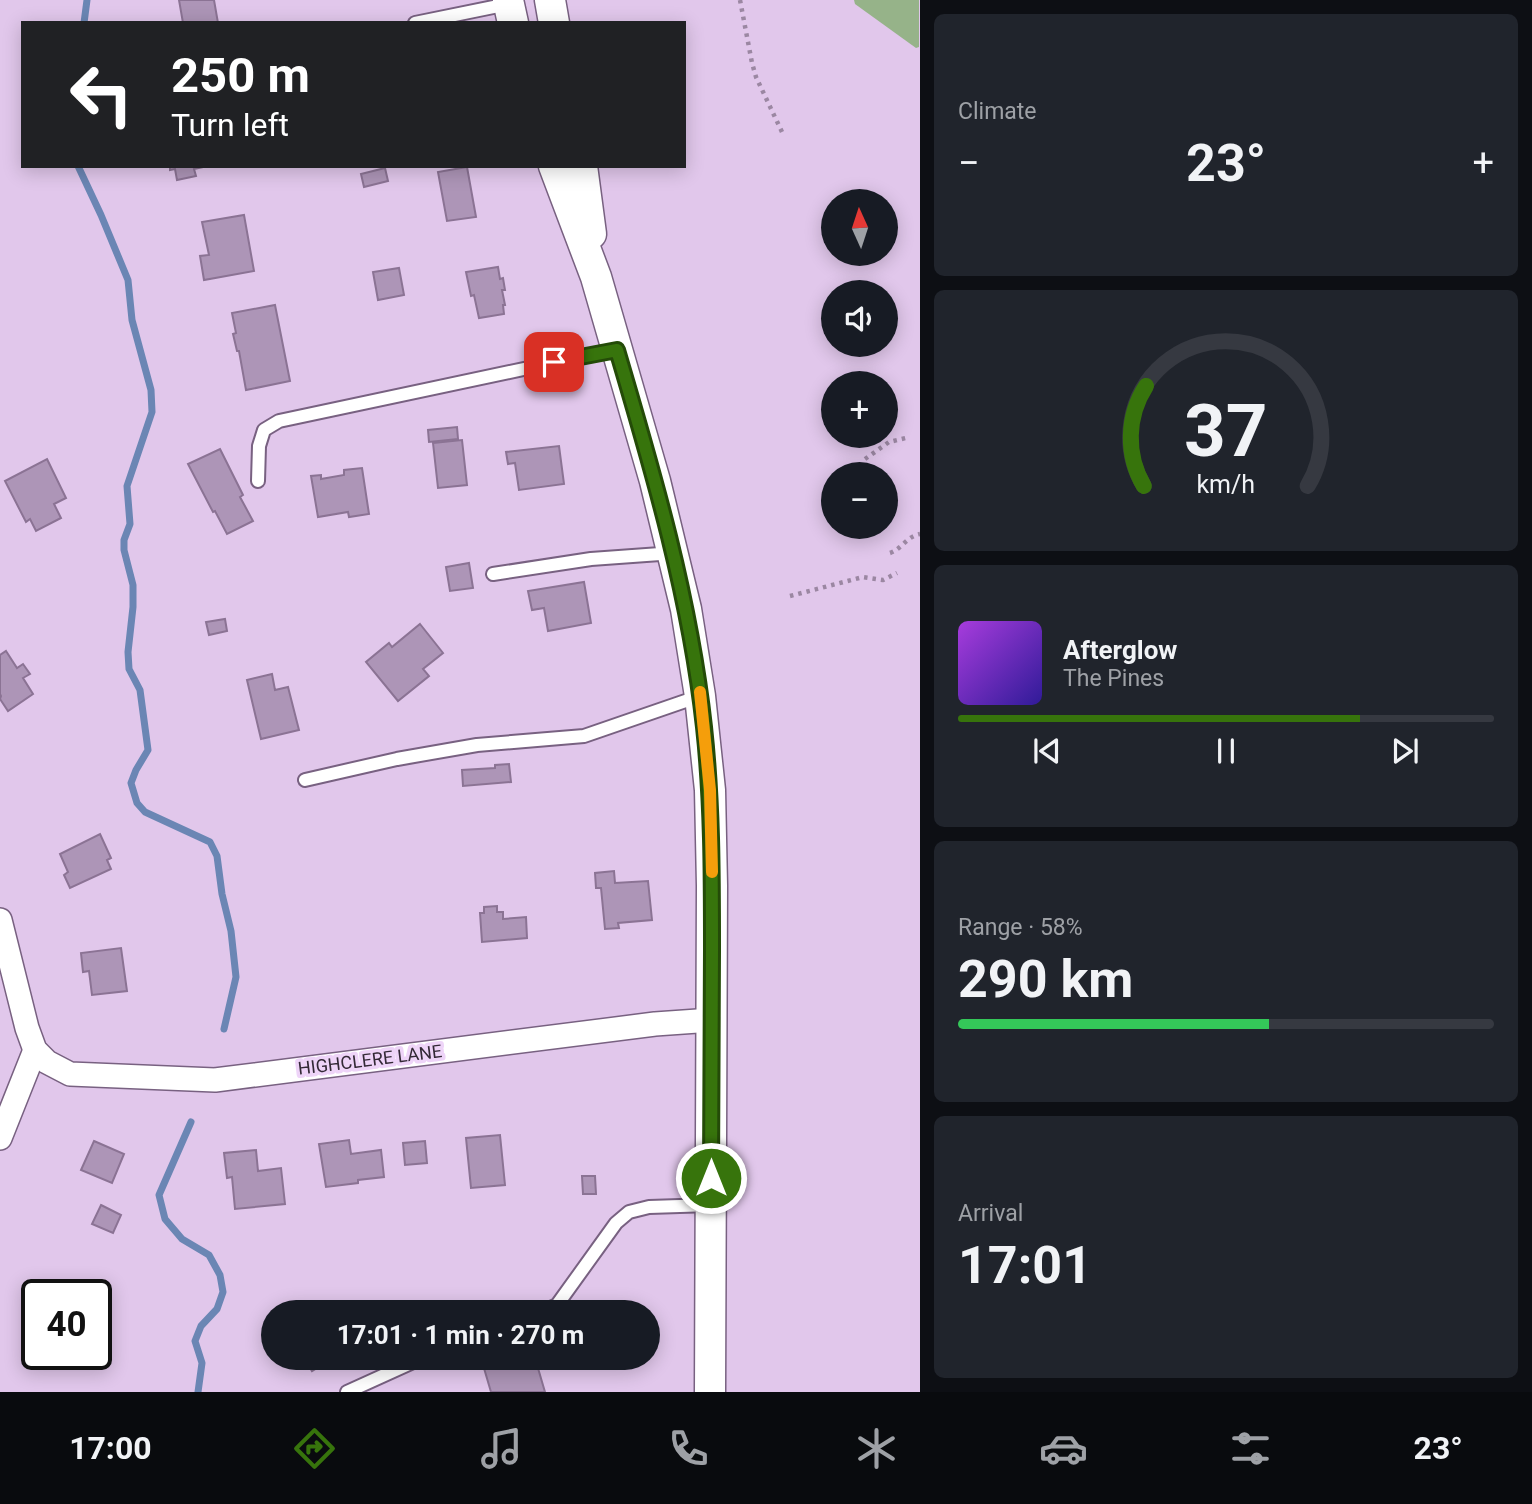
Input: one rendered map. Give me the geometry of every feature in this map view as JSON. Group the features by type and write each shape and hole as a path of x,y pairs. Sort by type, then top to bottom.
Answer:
{"street":[{"path":"550,0 554,21"},
{"path":"555,168 596,276 655,481 686,609 700,696 710,790 712,886 710,1392"},
{"path":"582,168 596,276"},
{"path":"0,920 27,1028 36,1049 0,1138"},
{"name":"HIGHCLERE LANE","path":"36,1049 47,1062 70,1074 215,1080 642,1026 712,1020"}],"lane":[{"path":"429,21 510,9"},
{"path":"258,481 259,446 264,430 279,421 617,350"},
{"path":"493,574 591,559 674,553"},
{"path":"305,780 397,759 478,745 584,736 700,696"},
{"path":"561,1300 616,1223 629,1212 649,1207 711,1205"},
{"path":"347,1392 396,1370"}],"path":[{"path":"740,0 754,70 782,132"},
{"path":"865,459 889,442 910,437"},
{"path":"890,553 898,550 913,535 919,534"},
{"path":"790,596 863,577 883,580 897,573"}],"green space":[{"path":"854,0 919,0 919,47 916,48 855,4"}],"building":[{"path":"179,0 214,0 218,21 183,21"},
{"path":"170,168 199,168 194,169 196,176 177,180 175,169"},
{"path":"385,168 388,181 364,187 361,174"},
{"path":"467,168 476,217 447,221 438,172"},
{"path":"244,215 254,271 204,280 200,256 209,255 202,222"},
{"path":"498,267 505,290 502,290 504,314 479,318 466,272"},
{"path":"399,268 404,295 378,300 373,272"},
{"path":"275,305 290,381 246,390 233,334 236,333 232,313"},
{"path":"457,427 458,439 429,442 428,430"},
{"path":"462,440 467,485 438,488 433,443"},
{"path":"559,446 564,484 519,490 515,463 508,464 506,452"},
{"path":"220,449 253,521 227,534 188,464"},
{"path":"47,459 66,498 54,504 61,518 36,531 30,519 26,522 5,481"},
{"path":"362,468 369,514 349,517 348,512 318,517 311,476 321,475 321,479 344,475 344,470"},
{"path":"469,563 473,588 450,591 446,567"},
{"path":"584,582 591,623 548,631 544,608 532,610 528,591"},
{"path":"225,619 227,631 209,635 206,622"},
{"path":"420,624 443,653 423,669 429,676 398,701 366,662 389,643 392,647"},
{"path":"6,651 17,668 23,664 30,674 23,678 33,694 8,711 0,699 0,655"},
{"path":"272,674 275,690 288,687 299,730 261,739 247,680"},
{"path":"509,764 511,782 463,786 462,770 495,768 495,765"},
{"path":"100,834 111,858 107,860 111,869 70,888 64,875 68,872 60,854"},
{"path":"614,871 615,883 648,881 652,920 618,923 619,928 605,929 601,888 596,888 595,873"},
{"path":"497,906 497,912 503,912 503,919 526,917 527,938 482,942 480,913 484,913 484,907"},
{"path":"121,948 127,991 92,995 89,971 83,972 81,953"},
{"path":"500,1135 505,1185 471,1188 466,1138"},
{"path":"349,1140 351,1154 381,1150 384,1177 326,1187 319,1144"},
{"path":"94,1141 124,1154 112,1183 81,1170"},
{"path":"425,1141 427,1163 405,1165 403,1143"},
{"path":"256,1150 258,1171 281,1168 285,1204 235,1209 232,1177 227,1178 224,1153"},
{"path":"582,1176 595,1176 596,1194 583,1194"},
{"path":"101,1205 121,1215 113,1233 92,1224"},
{"path":"485,1370 539,1370 545,1392 491,1392"}],"waterway":[{"path":"84,21 87,0"},
{"path":"79,168 128,280 132,320 151,390 152,412 127,486 130,524 124,540 133,585 129,669 140,690 148,750 131,783 137,803 145,812 210,842 217,856 231,931 236,977 224,1029"},
{"path":"191,1122 159,1195 165,1219 182,1239 209,1255 220,1275 223,1292 217,1309 201,1326 195,1341 202,1363 198,1392"}],"slow traffic":[{"path":"700,692 710,790 712,872"}],"route":[{"path":"554,362 617,350 655,481 686,609 697,670 710,790 711,1178"}]}
